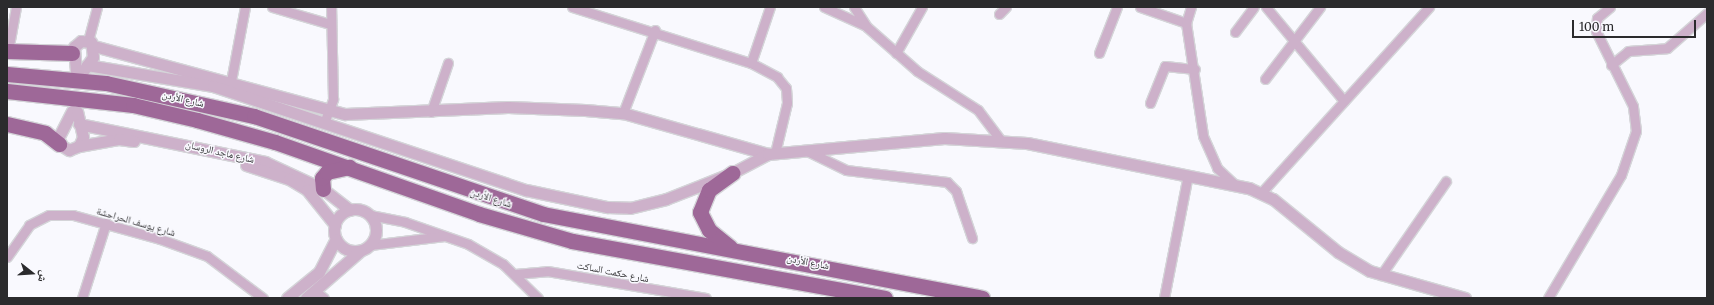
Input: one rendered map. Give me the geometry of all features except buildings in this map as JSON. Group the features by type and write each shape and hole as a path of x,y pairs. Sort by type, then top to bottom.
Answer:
{"highway":[{"path":"7,51 72,53"},
{"name":"شارع الأردن","path":"7,74 106,83 189,100 312,134 544,214 608,228 731,247 982,298"},
{"name":"شارع الأردن","path":"7,91 140,107 254,136 349,167 480,214 572,241 885,298"},
{"path":"7,124 45,133 59,144"},
{"path":"323,189 322,178 327,172 349,167"},
{"path":"731,247 709,230 700,212 709,190 732,173"}],"street":[{"path":"7,51 16,7"},
{"path":"82,70 93,57 91,43 97,7"},
{"path":"231,80 245,7"},
{"path":"272,7 330,24"},
{"path":"324,123 333,99 330,24 331,7"},
{"path":"82,70 213,86 526,190 607,207 630,208 666,199 732,173 772,154 787,103 786,88 777,77 752,62 655,30 572,7"},
{"path":"752,62 770,7"},
{"path":"824,7 867,27"},
{"path":"854,7 867,27 896,53 931,81 978,110 1000,140"},
{"path":"896,53 922,7"},
{"path":"999,14 1006,7"},
{"path":"1099,53 1117,7"},
{"path":"1140,7 1186,23"},
{"path":"1191,7 1186,23 1195,69 1203,136 1217,168 1233,183"},
{"path":"1235,32 1254,7"},
{"path":"1266,7 1296,41 1344,101"},
{"path":"1265,79 1296,41 1320,7"},
{"path":"1261,193 1429,7"},
{"path":"1548,298 1621,175 1633,146 1637,118 1596,31 1597,18 1610,7"},
{"path":"1611,65 1628,50 1667,48 1707,13"},
{"path":"623,113 655,30"},
{"path":"82,70 72,53 76,43 91,43 231,80 329,110 362,115 508,107 623,113 772,154 809,152 944,138 1000,140 1233,183 1261,193 1357,264 1381,275 1465,298"},
{"path":"431,112 448,62"},
{"path":"1150,103 1165,66 1195,69"},
{"path":"59,144 61,130 74,112 83,137 79,146"},
{"name":"شارع ماجد الروسان","path":"79,124 265,162 323,189 350,210"},
{"name":"شارع ماجد الروسان","path":"59,144 69,150 79,146 119,139 258,168 307,190 335,225"},
{"path":"809,152 846,170 947,182 956,191 972,238"},
{"path":"1164,298 1188,175"},
{"path":"1381,275 1446,181"},
{"path":"287,298 319,272 336,239 335,225 350,210 447,236 487,254 515,274 538,298"},
{"name":"شارع يوسف الحراحشة","path":"7,257 23,230 49,215 73,215 106,223 207,256 263,298"},
{"path":"370,215 376,226 370,245"},
{"path":"82,298 106,223"},
{"path":"306,298 360,251 370,245 447,236"},
{"path":"336,239 346,250 360,251"},
{"name":"شارع حكمت الساكت","path":"515,274 547,271 706,298"},
{"path":"315,291 324,298"}]}
